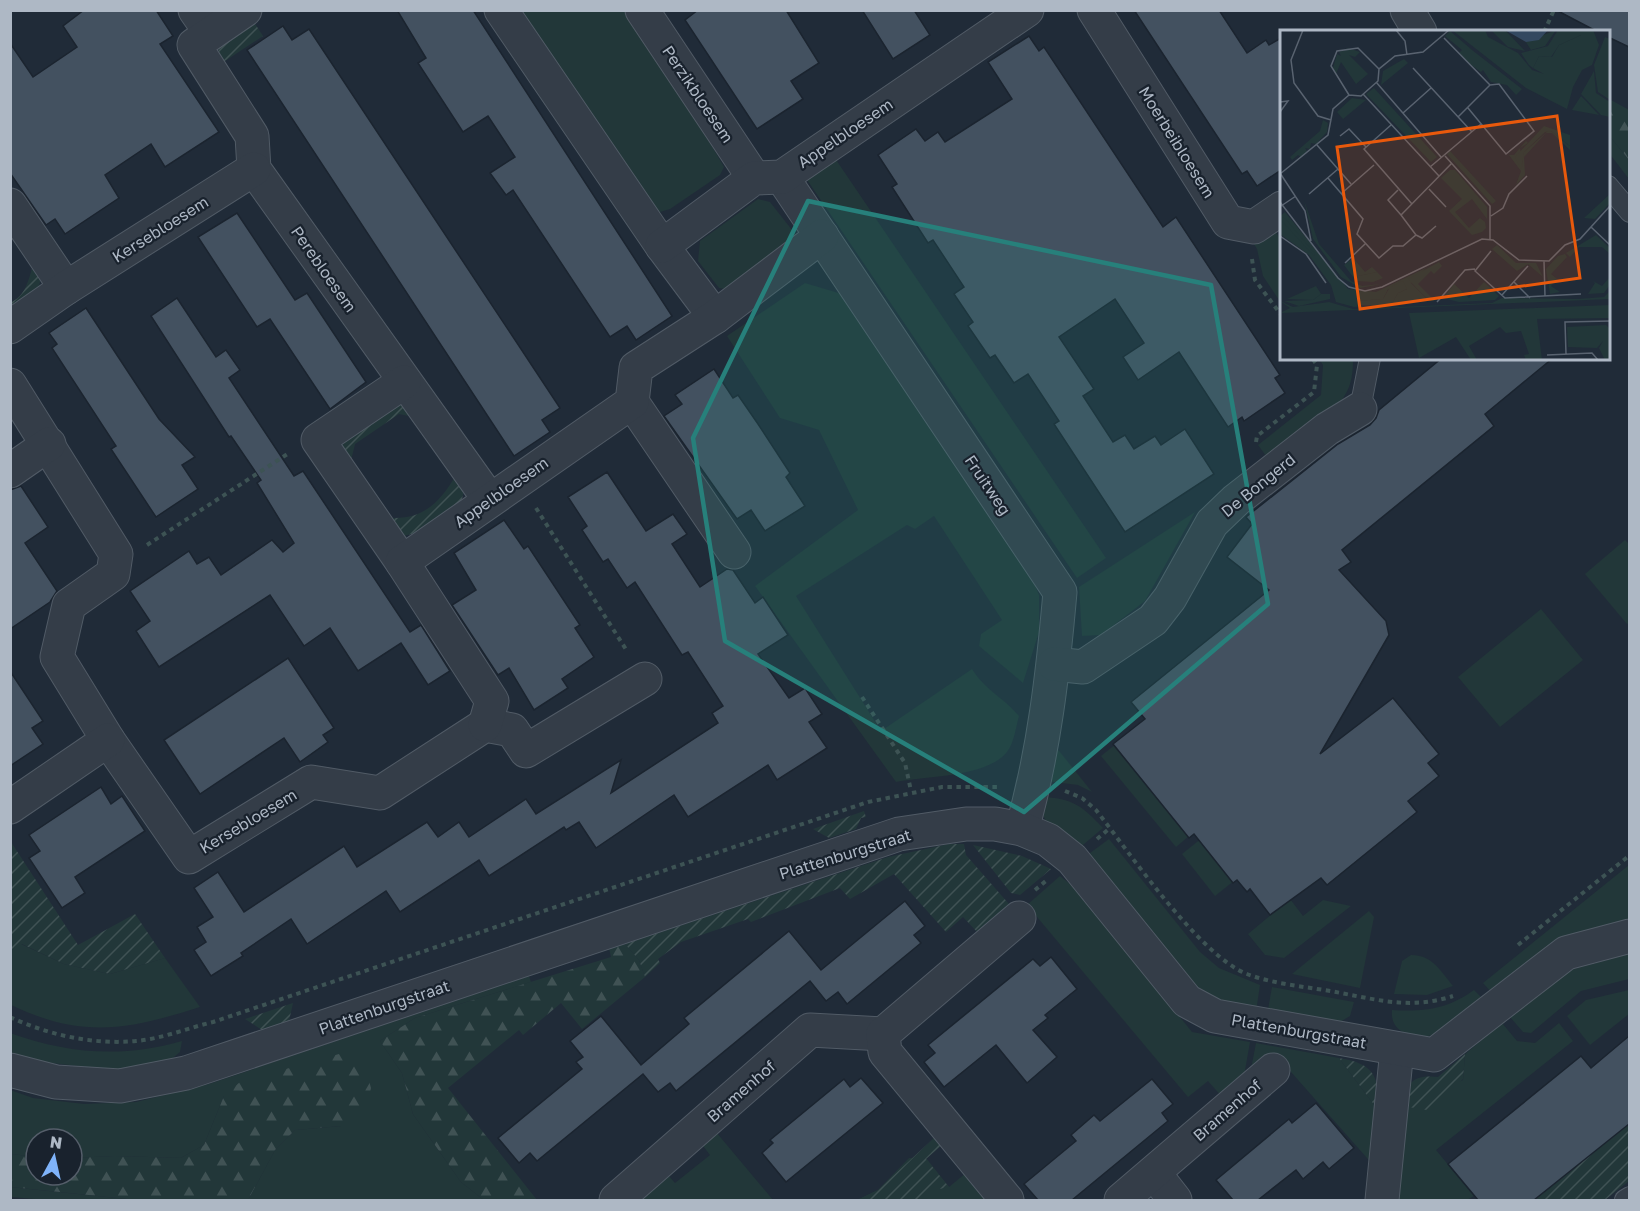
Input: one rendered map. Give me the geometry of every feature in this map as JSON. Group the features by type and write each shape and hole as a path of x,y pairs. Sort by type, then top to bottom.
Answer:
{"street":[{"path":"245,10 203,22 194,45 252,136 254,169"},
{"path":"501,10 662,246 715,317"},
{"name":"Perzikbloesem","path":"642,10 768,177"},
{"name":"Moerbeibloesem","path":"1094,10 1228,222 1243,225"},
{"path":"1407,10 1419,30"},
{"name":"Appelbloesem","path":"662,246 1005,16"},
{"name":"Kersebloesem","path":"10,327 66,288 254,169"},
{"name":"Perebloesem","path":"254,169 489,499"},
{"name":"Fruitweg","path":"768,177 822,236 1060,592 1054,664 1034,787 1022,829"},
{"path":"10,205 66,288"},
{"path":"1243,225 1254,227 1280,209"},
{"path":"734,552 632,402 636,368 715,317 822,236"},
{"path":"404,382 318,440 402,562 492,701 485,725 512,730 526,752 645,680"},
{"path":"10,385 116,554 115,563"},
{"name":"Appelbloesem","path":"402,562 489,499 632,402"},
{"name":"De Bongerd","path":"1054,664 1083,668 1153,620 1170,598 1212,523 1236,500 1327,429 1360,409"},
{"path":"10,471 49,444"},
{"name":"Kersebloesem","path":"115,563 112,574 69,605 57,657 108,740 189,857 311,782 380,794 485,725"},
{"path":"10,807 108,740"},
{"name":"Plattenburgstraat","path":"10,1070 56,1082 120,1086 186,1073 899,834 966,824 994,824 1022,829 1048,840 1072,860 1187,1001 1215,1016 1397,1049 1434,1055 1566,953 1629,936"},
{"path":"1007,1200 885,1052 884,1034 1019,918"},
{"name":"Bramenhof","path":"616,1200 810,1030 884,1034"},
{"path":"1382,1200 1397,1049"},
{"name":"Bramenhof","path":"1121,1200 1273,1070"},
{"path":"1154,1173 1175,1200"}],"lane":[{"path":"1610,188 1629,212"},
{"name":"De Bongerd","path":"1360,409 1370,360"},
{"path":"1625,1200 1629,1197"}],"path":[{"path":"1545,30 1554,10"},
{"path":"1243,225 1243,240 1251,254 1255,280 1280,315"},
{"path":"115,563 121,562 310,439 318,440"},
{"path":"517,480 645,680"},
{"path":"862,697 905,763 911,791"},
{"path":"10,1017 27,1025 64,1035 98,1041 138,1041 213,1022 868,802 911,791 942,787 1034,787 1064,791 1082,798 1096,810 1198,938 1222,959 1248,975 1402,1005 1431,1003 1462,990"},
{"path":"1512,950 1629,855"},
{"path":"1019,918 1016,905 1072,860"}],"highlighted area":[{"path":"808,201 1211,285 1268,604 1024,812 725,641 693,438"}],"green space":[{"path":"514,11 624,11 713,148 724,167 720,175 670,209 660,212 648,206"},
{"path":"250,16 263,36 222,63 218,48"},
{"path":"1610,100 1629,110 1629,160 1610,136"},
{"path":"1610,136 1629,160 1629,179 1610,154"},
{"path":"826,145 1106,558 1077,578 797,165"},
{"path":"758,199 770,202 796,235 793,253 739,291 719,288 698,261 700,241"},
{"path":"1272,226 1280,238 1280,302 1263,276 1257,249 1251,239"},
{"path":"33,265 42,270 39,287 11,312 11,302 23,292"},
{"path":"805,283 842,294 1028,568 1039,595 1039,632 1023,683 979,646 981,634 1002,620 934,516 915,529 907,525 796,596 881,731 972,669 983,683 1019,716 1013,740 1007,752 986,766 956,774 896,782 755,586 858,510 819,430 780,418 727,336"},
{"path":"1320,360 1353,360 1352,377 1347,391 1340,403 1322,420 1269,460 1258,445 1321,395 1323,365"},
{"path":"396,401 407,401 414,417 399,414 355,444 351,460 342,448 346,436"},
{"path":"456,475 465,480 462,499 458,506 444,519 419,532 402,536 380,506 393,518 404,518 423,512 438,500"},
{"path":"1195,512 1145,601 1101,635 1082,636 1079,587"},
{"path":"1625,540 1630,545 1630,622 1627,624 1585,574"},
{"path":"1541,609 1583,660 1500,727 1458,677"},
{"path":"1116,744 1189,836 1176,847 1101,756"},
{"path":"1056,748 1092,792 1078,785 1046,781"},
{"path":"1041,797 1069,801 1083,809 1103,828 1077,850 1056,833 1046,821 1041,806"},
{"path":"864,811 866,817 861,818 856,829 829,838 813,829"},
{"path":"1202,838 1235,880 1215,896 1182,854"},
{"path":"1109,839 1200,952 1219,968 1260,985 1256,1012 1235,1009 1199,991 1086,856"},
{"path":"11,842 78,945 135,914 165,958 110,974 64,964 22,944 11,951"},
{"path":"949,844 964,844 966,855 1009,904 1008,912 978,933 963,917 946,932 894,874 850,899 840,888 751,922 748,919 681,942 658,959 660,963 645,977 639,960 625,944 888,857"},
{"path":"973,845 1022,856 1051,869 1020,895 1011,893"},
{"path":"1629,865 1629,923 1492,993 1483,983"},
{"path":"1060,876 1076,889 1192,1032 1250,1042 1243,1082 1223,1098 1208,1081 1188,1097 1027,905"},
{"path":"1290,899 1303,916 1323,900 1351,906 1284,958 1265,955 1248,934"},
{"path":"1369,911 1374,917 1360,988 1292,974"},
{"path":"21,944 64,964 110,974 165,958 200,1007 150,1021 105,1027 83,1027 37,1016 11,1005 10,951"},
{"path":"625,944 639,960 645,977 582,1029 561,1003 523,1035 519,1030 448,1088 537,1200 484,1200 461,1182 413,1114 402,1073 380,1041 415,1018 611,957 609,948"},
{"path":"1629,954 1629,979 1581,991 1531,1033 1523,1032 1510,1017 1560,976 1574,969"},
{"path":"1411,955 1430,961 1440,969 1453,986 1427,995 1394,994 1402,961"},
{"path":"529,976 531,982 415,1018 380,1041 402,1073 413,1114 461,1182 484,1200 248,1200 275,1150 295,1130 341,1126 224,1096 204,1145 181,1158 84,1157 84,1127 24,1127 24,1156 11,1154 10,1090 33,1098 84,1104 136,1102 209,1084"},
{"path":"1272,987 1354,1002 1350,1016 1340,1022 1267,1015"},
{"path":"1474,990 1484,1000 1433,1035 1411,1037 1399,1029 1394,1022 1392,1010 1435,1008 1455,1001"},
{"path":"1629,990 1629,1014 1590,1045 1567,1016 1586,1000"},
{"path":"293,1003 289,1021 262,1030 245,1019"},
{"path":"1502,1023 1517,1041 1535,1043 1559,1023 1573,1041 1436,1150 1474,1196 1467,1200 1393,1200 1402,1106 1463,1080 1465,1054"},
{"path":"10,1033 53,1046 96,1051 138,1050 182,1041 180,1052 169,1061 113,1070 25,1060 11,1054"},
{"path":"1256,1043 1339,1058 1378,1110 1374,1166 1276,1055 1250,1074"},
{"path":"346,1052 363,1060 371,1088 366,1111 341,1126 295,1130 275,1150 248,1200 137,1200 11,1187 11,1154 24,1156 24,1187 84,1187 84,1157 181,1158 204,1145 224,1096 240,1082"},
{"path":"1465,1054 1463,1079 1427,1110 1402,1106 1406,1091 1412,1082 1422,1077 1438,1077"},
{"path":"1339,1058 1360,1064 1372,1074 1376,1080 1378,1110"},
{"path":"1629,1124 1629,1181 1605,1200 1534,1200"},
{"path":"711,1126 773,1200 621,1200 661,1167 675,1183 710,1155 697,1138"},
{"path":"935,1137 942,1145 926,1159 949,1187 930,1191 919,1200 857,1200 878,1190"},
{"path":"909,1158 926,1158 949,1187 966,1173 988,1200 857,1200 878,1190"},
{"path":"10,1187 137,1200 46,1200 11,1197"}],"building":[{"path":"84,10 156,10 173,36 160,44 219,132 165,167 151,144 105,175 119,198 65,234 55,219 46,225 10,173 10,43 33,77 77,47 63,26"},
{"path":"397,10 473,10 672,316 636,340 627,326 610,337 513,190 506,195 490,173 515,157 488,116 463,132 418,63 426,58"},
{"path":"698,10 786,10 819,63 791,81 803,99 757,129 685,20"},
{"path":"862,10 914,10 930,35 893,59"},
{"path":"1134,10 1219,10 1247,53 1266,40 1269,45 1280,39 1280,171 1257,186 1247,171 1242,174"},
{"path":"1556,10 1629,10 1629,47 1610,38 1610,30 1594,30"},
{"path":"283,26 292,40 309,29 560,408 542,420 550,432 514,456 247,50"},
{"path":"1029,36 1039,51 1044,47 1163,227 1176,217 1280,375 1275,378 1285,393 1244,421 1242,417 1228,427 1179,352 1138,380 1123,357 1144,343 1115,299 1059,337 1094,389 1083,396 1113,442 1125,435 1134,449 1155,436 1161,445 1185,429 1214,474 1125,532 1054,424 1059,421 1028,374 1014,383 995,355 990,358 968,326 973,322 954,294 964,287 933,240 928,243 892,187 897,184 878,155 916,129 925,141 938,132 945,142 1012,99 988,62"},
{"path":"237,213 295,300 307,293 366,382 330,409 270,319 257,327 198,237"},
{"path":"177,298 216,357 226,350 240,370 229,378 294,476 303,471 410,632 421,625 450,671 428,685 401,643 358,671 330,628 304,646 270,595 159,667 136,631 150,621 130,591 189,551 197,564 209,557 221,575 272,540 283,552 294,543 257,483 261,480 231,436 229,437 151,316"},
{"path":"86,308 159,419 195,457 182,465 198,489 156,517 111,449 116,446 52,348 57,344 49,333"},
{"path":"1440,360 1551,360 1485,414 1494,426 1342,550 1351,562 1339,570 1386,621 1389,635 1320,754 1393,698 1439,754 1428,763 1439,776 1408,801 1417,812 1327,885 1321,878 1270,915 1250,889 1247,892 1237,880 1233,883 1194,834 1189,838 1113,744 1145,719 1131,702 1269,590 1227,557 1252,524 1246,517 1338,444 1370,425 1379,410"},
{"path":"714,369 733,398 738,395 758,424 790,473 786,477 805,506 765,531 751,510 737,519 664,416 682,404 675,395"},
{"path":"607,472 646,531 673,514 687,534 672,544 700,587 727,569 733,570 755,603 763,597 788,635 758,654 789,698 805,688 822,714 809,722 827,748 777,780 768,765 688,817 674,795 596,848 579,822 566,830 564,827 489,876 479,860 400,912 386,891 307,944 291,919 241,953 243,956 211,976 194,950 206,942 197,927 213,917 194,888 218,872 244,912 344,846 357,867 427,822 438,837 459,822 469,837 526,799 536,814 621,760 611,793 718,723 712,713 723,706 688,652 682,655 635,582 627,588 608,559 603,562 582,530 587,526 568,497"},
{"path":"21,486 48,527 25,543 57,591 50,602 10,629 10,490"},
{"path":"504,520 524,549 528,546 580,625 575,628 594,657 562,679 568,688 534,710 509,668 498,675 452,605 476,590 454,553"},
{"path":"288,658 334,728 323,735 328,742 300,762 284,738 200,794 164,740"},
{"path":"10,671 43,721 32,728 43,744 10,766"},
{"path":"101,787 111,804 122,796 145,831 75,877 85,893 62,908 29,858 40,851 29,835"},
{"path":"905,901 925,926 914,935 921,943 847,1004 838,992 826,1001 810,981 676,1091 670,1083 658,1092 643,1074 537,1161 530,1153 519,1163 498,1138 582,1069 576,1062 583,1057 570,1041 601,1016 641,1065 689,1024 684,1018 789,931 821,970"},
{"path":"1051,957 1077,989 1045,1015 1048,1018 1033,1030 1057,1057 1027,1083 996,1045 944,1087 924,1062 935,1053 928,1045 1033,959 1040,966"},
{"path":"1629,1036 1629,1124 1534,1200 1478,1200 1448,1164 1581,1056 1591,1068"},
{"path":"861,1078 883,1103 786,1182 762,1153 773,1143 770,1140 844,1079 850,1087"},
{"path":"1152,1079 1173,1104 1162,1113 1168,1121 1072,1200 1038,1200 1024,1184 1076,1141 1071,1135 1094,1115 1100,1121"},
{"path":"1316,1103 1354,1148 1329,1169 1323,1162 1303,1179 1296,1170 1258,1200 1233,1200 1216,1180 1289,1119 1292,1123"}]}
